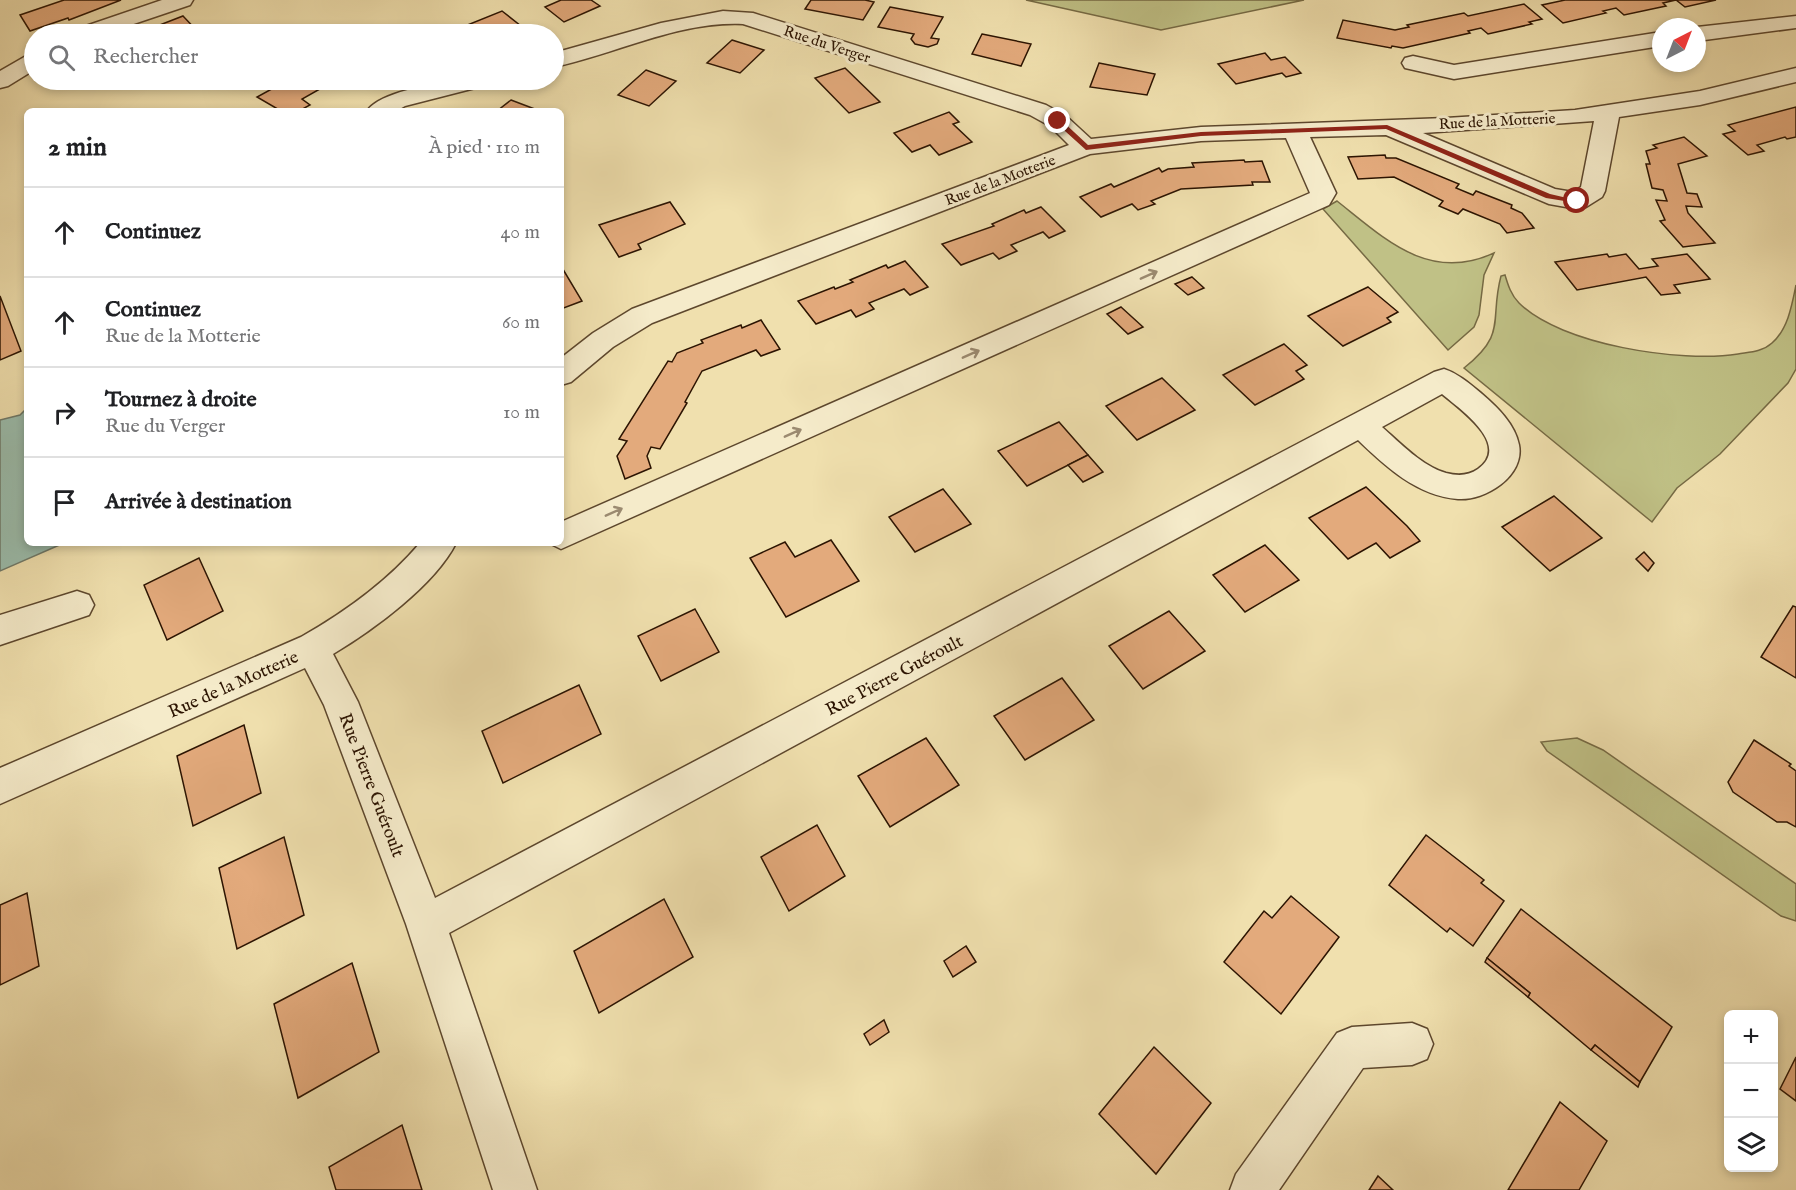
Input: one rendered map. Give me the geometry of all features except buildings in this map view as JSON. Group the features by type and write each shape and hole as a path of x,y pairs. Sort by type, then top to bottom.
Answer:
{"street":[{"path":"114,24 182,0"},
{"name":"Rue du Verger","path":"564,57 669,28 723,17 745,18 1038,110 1058,121 1086,147"},
{"path":"1706,33 1796,22"},
{"path":"1413,63 1454,72 1652,40"},
{"path":"0,81 24,68"},
{"name":"Rue de la Motterie","path":"564,372 603,340 642,316 1086,147 1201,134 1575,117 1700,98 1796,75"},
{"path":"384,108 397,101 440,90"},
{"path":"1387,127 1549,196 1577,201 1593,190 1608,112"},
{"path":"564,535 1320,199 1323,193 1295,130"},
{"name":"Rue Pierre Guéroult","path":"426,924 1362,426"},
{"name":"Rue de la Motterie","path":"0,786 313,648 347,630 399,585 437,546"},
{"path":"0,630 77,605"},
{"name":"Rue Pierre Guéroult","path":"313,648 339,702 426,924 515,1190"},
{"path":"1252,1190 1352,1048 1412,1044"}],"green space":[{"path":"1026,0 1304,0 1161,30"},
{"path":"1337,201 1391,242 1428,260 1449,263 1471,261 1494,253 1484,275 1479,315 1474,327 1448,350 1323,209"},
{"path":"1505,275 1519,303 1538,318 1563,330 1623,348 1686,356 1738,354 1768,346 1786,324 1796,285 1796,369 1788,383 1720,454 1677,488 1652,522 1464,368 1478,356 1492,335 1501,276"},
{"path":"1577,738 1603,750 1796,884 1796,921 1781,916 1547,751 1541,742"}],"shaded area":[{"path":"24,411 24,546 57,546 0,571 0,420 20,415"}],"route":[{"path":"1058,121 1086,147 1201,134 1387,127 1549,196 1577,201"}]}
